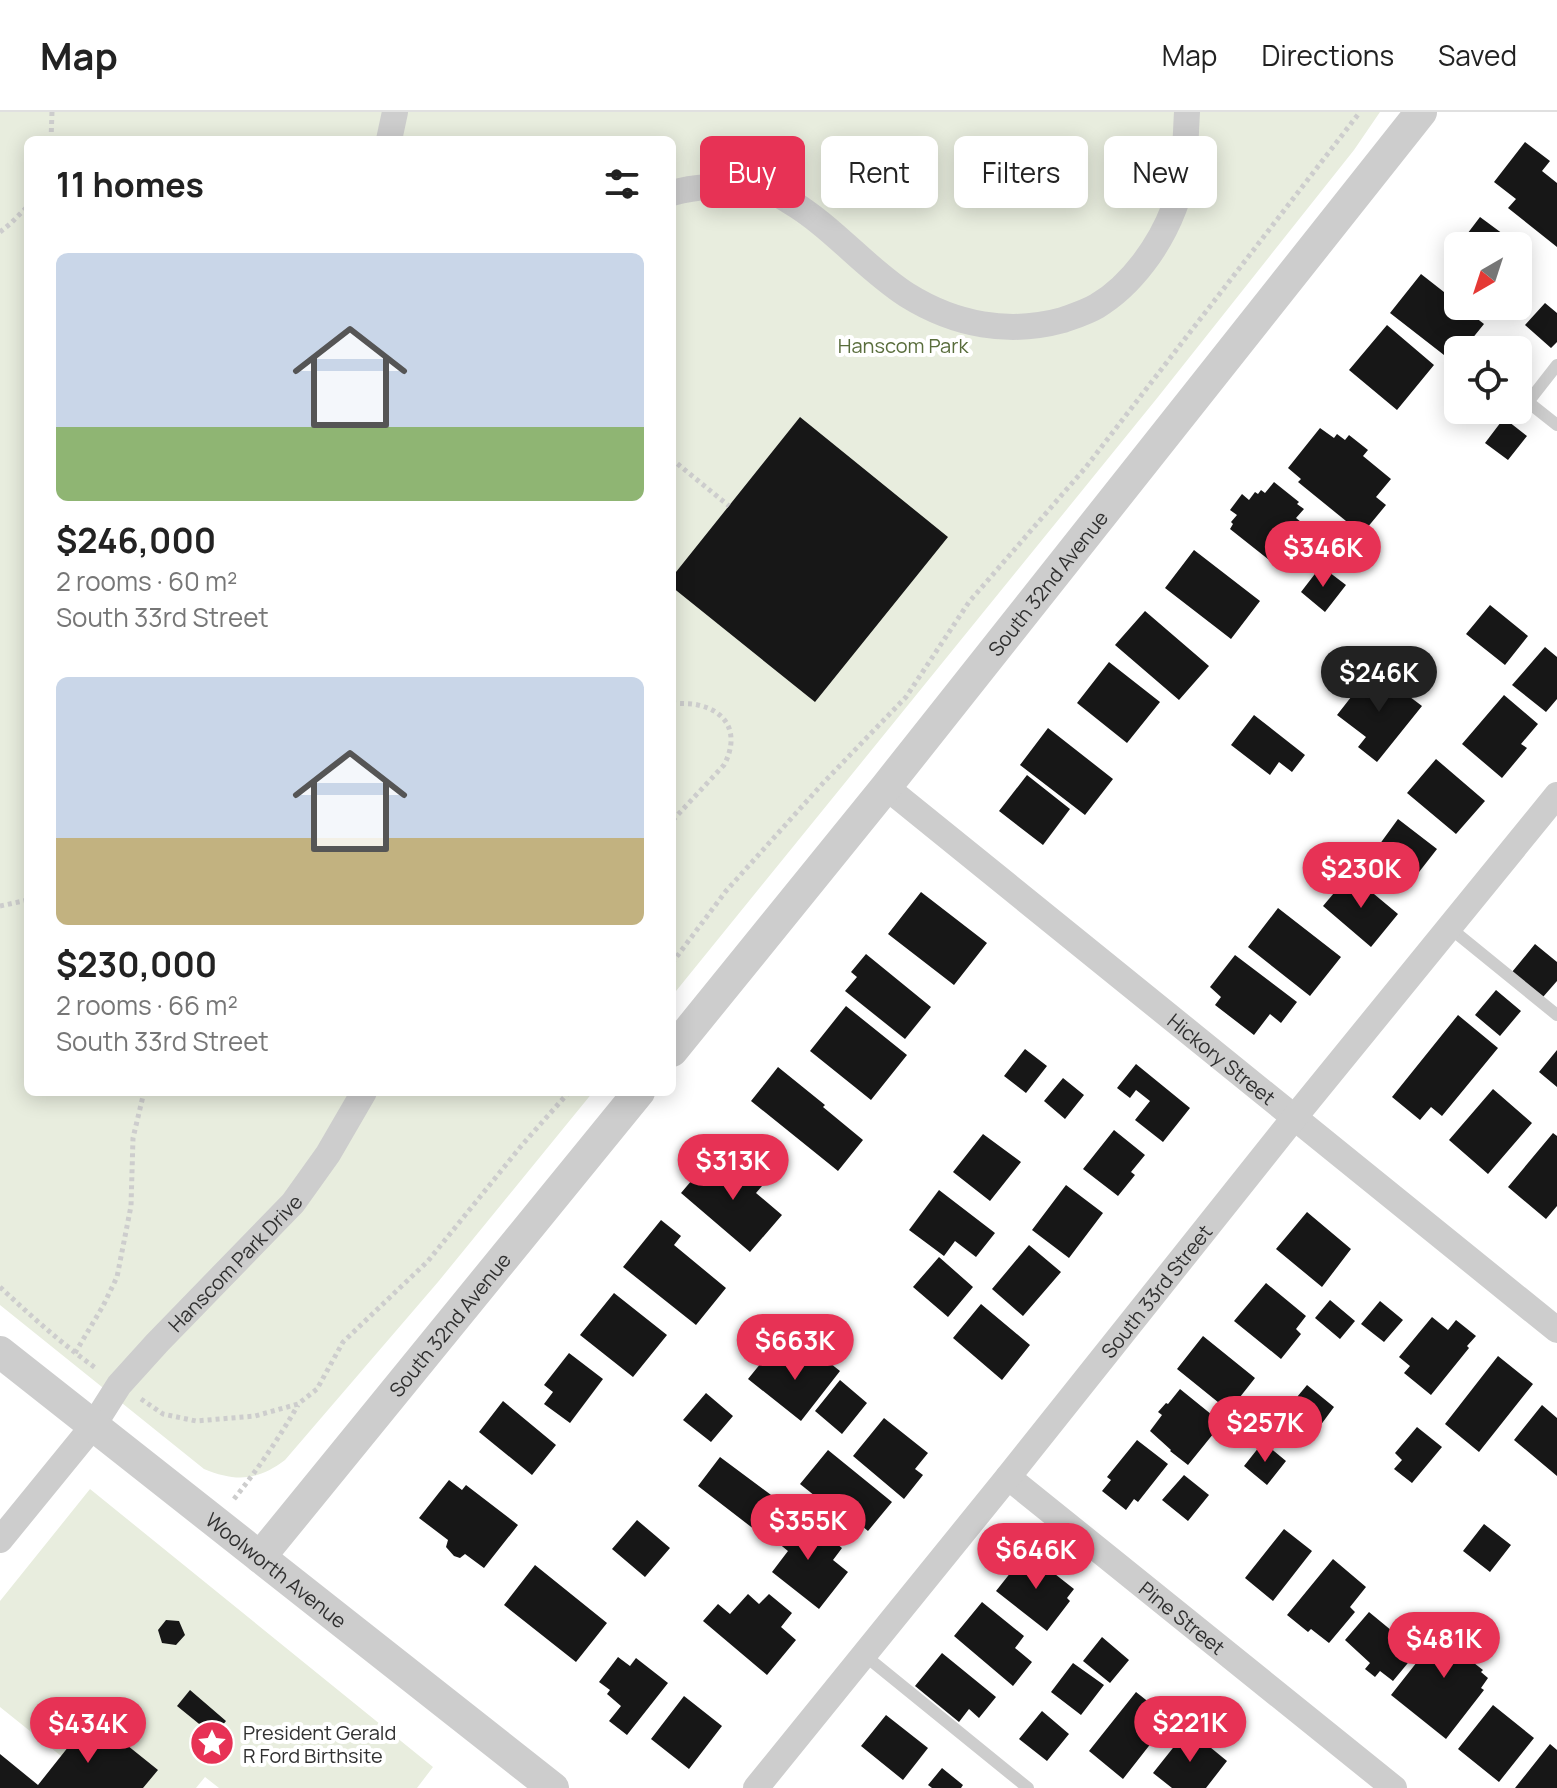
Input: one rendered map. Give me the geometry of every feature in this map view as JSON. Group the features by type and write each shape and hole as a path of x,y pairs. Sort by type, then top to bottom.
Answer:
{"street":[{"path":"390,136 395,112"},
{"path":"676,192 709,185 762,187 804,209 893,285 929,307 983,326 1032,326 1073,317 1096,307 1132,277 1150,253 1164,231 1179,194 1187,112"},
{"name":"South 32nd Avenue","path":"676,1046 886,787 1421,112"},
{"name":"Hickory Street","path":"886,787 1557,1330"},
{"name":"South 33rd Street","path":"756,1788 1557,795"},
{"name":"Hanscom Park Drive","path":"0,1540 93,1426 119,1385 293,1203 328,1154 362,1096"},
{"name":"South 32nd Avenue","path":"260,1557 636,1096"},
{"name":"Woolworth Avenue","path":"0,1352 553,1788"},
{"name":"Pine Street","path":"1008,1477 1394,1788"}],"lane":[{"path":"1557,365 1528,402 1557,425"},
{"path":"1450,928 1557,1015"},
{"path":"863,1654 1028,1788"}],"path":[{"path":"51,136 52,112"},
{"path":"676,958 726,891 906,697 969,602 1086,467 1360,112"},
{"path":"0,232 24,210"},
{"path":"676,463 729,506"},
{"path":"676,703 698,705 720,715 727,722 732,743 724,765 676,817"},
{"path":"0,906 24,901"},
{"path":"75,1354 117,1277 131,1206 133,1138 143,1096"},
{"path":"0,1287 75,1354 163,1414 196,1421 255,1416 298,1404 317,1389 343,1342 428,1261 565,1096"},
{"path":"251,1477 298,1404"}],"green space":[{"name":"Hanscom Park","path":"0,112 1380,112 1354,150 1158,397 676,991 676,136 24,136 24,1096 590,1096 438,1282 285,1460 256,1476 226,1476 204,1469 0,1305"},
{"path":"90,1489 433,1767 417,1788 219,1788 205,1777 196,1788 101,1788 0,1707 0,1601"}],"building":[{"path":"1525,142 1550,161 1542,171 1557,183 1557,247 1508,208 1516,199 1494,182"},
{"path":"1480,217 1500,232 1469,232"},
{"path":"1421,274 1444,292 1444,320 1479,320 1484,324 1474,336 1444,336 1444,355 1390,313"},
{"path":"1545,303 1557,313 1557,342 1551,348 1525,325"},
{"path":"1387,325 1434,365 1397,410 1349,370"},
{"path":"800,417 948,537 815,702 676,590 676,572"},
{"path":"1499,424 1512,424 1527,436 1508,460 1485,443"},
{"path":"1320,428 1334,438 1337,434 1345,440 1349,435 1368,450 1363,456 1391,479 1376,497 1386,505 1362,534 1298,482 1301,479 1288,468"},
{"path":"1274,482 1304,509 1296,518 1301,522 1289,538 1296,544 1278,567 1230,529 1237,515 1230,510 1242,494 1249,500 1255,492 1258,494 1261,490 1265,493"},
{"path":"1194,550 1260,601 1231,639 1165,588"},
{"path":"1321,566 1346,585 1325,612 1301,592"},
{"path":"1490,605 1528,636 1505,665 1466,634"},
{"path":"1145,611 1209,666 1179,700 1115,645"},
{"path":"1545,647 1557,657 1557,699 1546,712 1512,685"},
{"path":"1109,662 1160,702 1127,743 1077,703"},
{"path":"1373,669 1422,706 1377,762 1358,747 1366,737 1337,715"},
{"path":"1504,695 1538,724 1521,744 1527,748 1502,778 1462,744"},
{"path":"1254,715 1305,755 1292,772 1279,762 1270,775 1231,745"},
{"path":"1048,728 1113,779 1085,815 1020,765"},
{"path":"1436,759 1485,801 1456,834 1407,793"},
{"path":"1027,775 1070,809 1043,845 999,811"},
{"path":"1398,819 1437,849 1412,881 1374,852"},
{"path":"1350,874 1398,914 1371,947 1323,906"},
{"path":"921,892 987,943 954,985 888,934"},
{"path":"1278,908 1341,957 1310,996 1248,947"},
{"path":"1535,944 1557,962 1557,981 1543,997 1512,972"},
{"path":"866,954 931,1007 905,1039 845,991 857,977 851,972"},
{"path":"1235,955 1297,1002 1281,1023 1270,1014 1254,1035 1215,1005 1221,997 1210,987"},
{"path":"1496,990 1521,1011 1500,1036 1475,1015"},
{"path":"846,1006 907,1055 871,1100 810,1051"},
{"path":"1458,1015 1498,1048 1442,1116 1431,1107 1420,1120 1392,1097"},
{"path":"1025,1049 1047,1066 1026,1093 1004,1076"},
{"path":"1557,1050 1557,1087 1539,1072"},
{"path":"1136,1064 1190,1108 1163,1142 1135,1120 1150,1101 1136,1090 1130,1098 1117,1088"},
{"path":"778,1067 863,1140 838,1171 751,1101"},
{"path":"1063,1078 1084,1095 1065,1119 1044,1101"},
{"path":"1493,1089 1532,1123 1488,1174 1449,1140"},
{"path":"1114,1130 1145,1155 1131,1172 1135,1175 1118,1196 1083,1169"},
{"path":"1553,1133 1557,1136 1557,1206 1546,1219 1508,1187"},
{"path":"983,1134 1021,1162 990,1201 953,1172"},
{"path":"728,1157 762,1186 756,1193 782,1215 750,1252 681,1193 709,1160 718,1167"},
{"path":"1066,1185 1103,1213 1069,1258 1032,1230"},
{"path":"939,1190 995,1233 976,1257 955,1241 944,1256 909,1230"},
{"path":"1307,1212 1351,1249 1322,1287 1276,1249"},
{"path":"661,1220 681,1236 674,1245 726,1288 696,1325 623,1267"},
{"path":"1029,1245 1061,1272 1023,1316 992,1289"},
{"path":"939,1257 973,1287 948,1317 913,1287"},
{"path":"1266,1283 1306,1316 1296,1329 1301,1334 1281,1359 1234,1321"},
{"path":"614,1293 667,1335 633,1377 580,1335"},
{"path":"1330,1300 1355,1321 1340,1339 1315,1318"},
{"path":"1380,1301 1403,1320 1384,1342 1361,1324"},
{"path":"981,1304 1030,1345 1002,1380 953,1338"},
{"path":"1432,1317 1448,1330 1456,1320 1476,1336 1431,1395 1404,1373 1410,1366 1399,1357"},
{"path":"1203,1336 1255,1378 1229,1411 1177,1369"},
{"path":"811,1348 840,1371 801,1421 748,1379 769,1353 793,1371"},
{"path":"569,1353 603,1379 570,1423 544,1404 553,1392 544,1385"},
{"path":"1498,1356 1533,1384 1479,1452 1445,1424"},
{"path":"840,1380 867,1403 842,1434 815,1411"},
{"path":"1307,1385 1334,1407 1320,1426 1292,1403"},
{"path":"1180,1389 1222,1423 1188,1465 1150,1431 1162,1415 1158,1412"},
{"path":"706,1393 733,1416 711,1442 683,1420"},
{"path":"503,1401 556,1445 532,1475 479,1432"},
{"path":"1542,1405 1557,1418 1557,1476 1514,1440"},
{"path":"884,1418 928,1453 915,1469 923,1475 904,1499 853,1456"},
{"path":"1417,1427 1442,1447 1412,1483 1394,1469 1402,1460 1395,1453"},
{"path":"1137,1440 1168,1464 1138,1502 1134,1499 1126,1510 1102,1491 1111,1480 1107,1477"},
{"path":"1263,1442 1286,1461 1267,1485 1244,1466"},
{"path":"828,1450 892,1502 868,1531 839,1507 835,1512 800,1484"},
{"path":"720,1457 782,1503 759,1533 698,1486"},
{"path":"1184,1475 1209,1495 1188,1521 1162,1500"},
{"path":"449,1480 462,1490 466,1485 518,1525 484,1568 465,1554 460,1558 454,1556 446,1547 448,1540 419,1518"},
{"path":"783,1515 814,1540 821,1531 842,1548 833,1560 848,1572 819,1609 772,1572 788,1551 767,1534"},
{"path":"637,1520 670,1548 645,1577 612,1549"},
{"path":"1484,1524 1511,1545 1490,1572 1463,1551"},
{"path":"1284,1529 1312,1551 1273,1601 1245,1578"},
{"path":"1027,1552 1074,1589 1067,1598 1070,1601 1047,1631 996,1591"},
{"path":"1333,1559 1366,1587 1350,1607 1355,1612 1329,1643 1311,1629 1308,1632 1287,1615"},
{"path":"535,1565 607,1623 576,1662 504,1605"},
{"path":"748,1594 759,1604 769,1594 792,1613 781,1627 796,1640 767,1675 703,1621 718,1604 730,1614"},
{"path":"982,1602 1024,1636 1015,1648 1032,1662 1013,1686 954,1636"},
{"path":"1369,1612 1403,1640 1404,1637 1408,1641 1411,1637 1420,1644 1393,1681 1380,1671 1375,1677 1365,1669 1370,1663 1345,1640"},
{"path":"1454,1615 1477,1634 1471,1642 1481,1652 1474,1663 1488,1678 1481,1688 1484,1690 1446,1739 1391,1695"},
{"path":"166,1620 179,1621 185,1635 176,1645 162,1643 158,1630"},
{"path":"1102,1637 1129,1660 1110,1683 1083,1661"},
{"path":"942,1653 996,1697 979,1718 969,1709 959,1722 915,1686"},
{"path":"618,1657 630,1666 636,1658 668,1683 627,1735 609,1721 621,1706 607,1694 610,1690 599,1682"},
{"path":"1073,1663 1104,1685 1081,1715 1051,1692"},
{"path":"190,1690 226,1721 214,1736 177,1706"},
{"path":"1136,1692 1170,1719 1123,1779 1089,1751"},
{"path":"684,1696 722,1726 689,1769 651,1739"},
{"path":"1493,1705 1534,1738 1499,1782 1458,1749"},
{"path":"1042,1711 1069,1734 1047,1761 1019,1739"},
{"path":"886,1715 928,1748 903,1780 861,1746"},
{"path":"92,1717 158,1770 143,1788 0,1788 0,1754 38,1785"},
{"path":"1188,1729 1227,1761 1206,1788 1172,1788 1153,1773"},
{"path":"1550,1744 1557,1750 1557,1788 1515,1788"},
{"path":"942,1768 963,1785 961,1788 932,1788 928,1785"}],"place":[{"name":"President Gerald R Ford Birthsite","path":"212,1743"}]}
